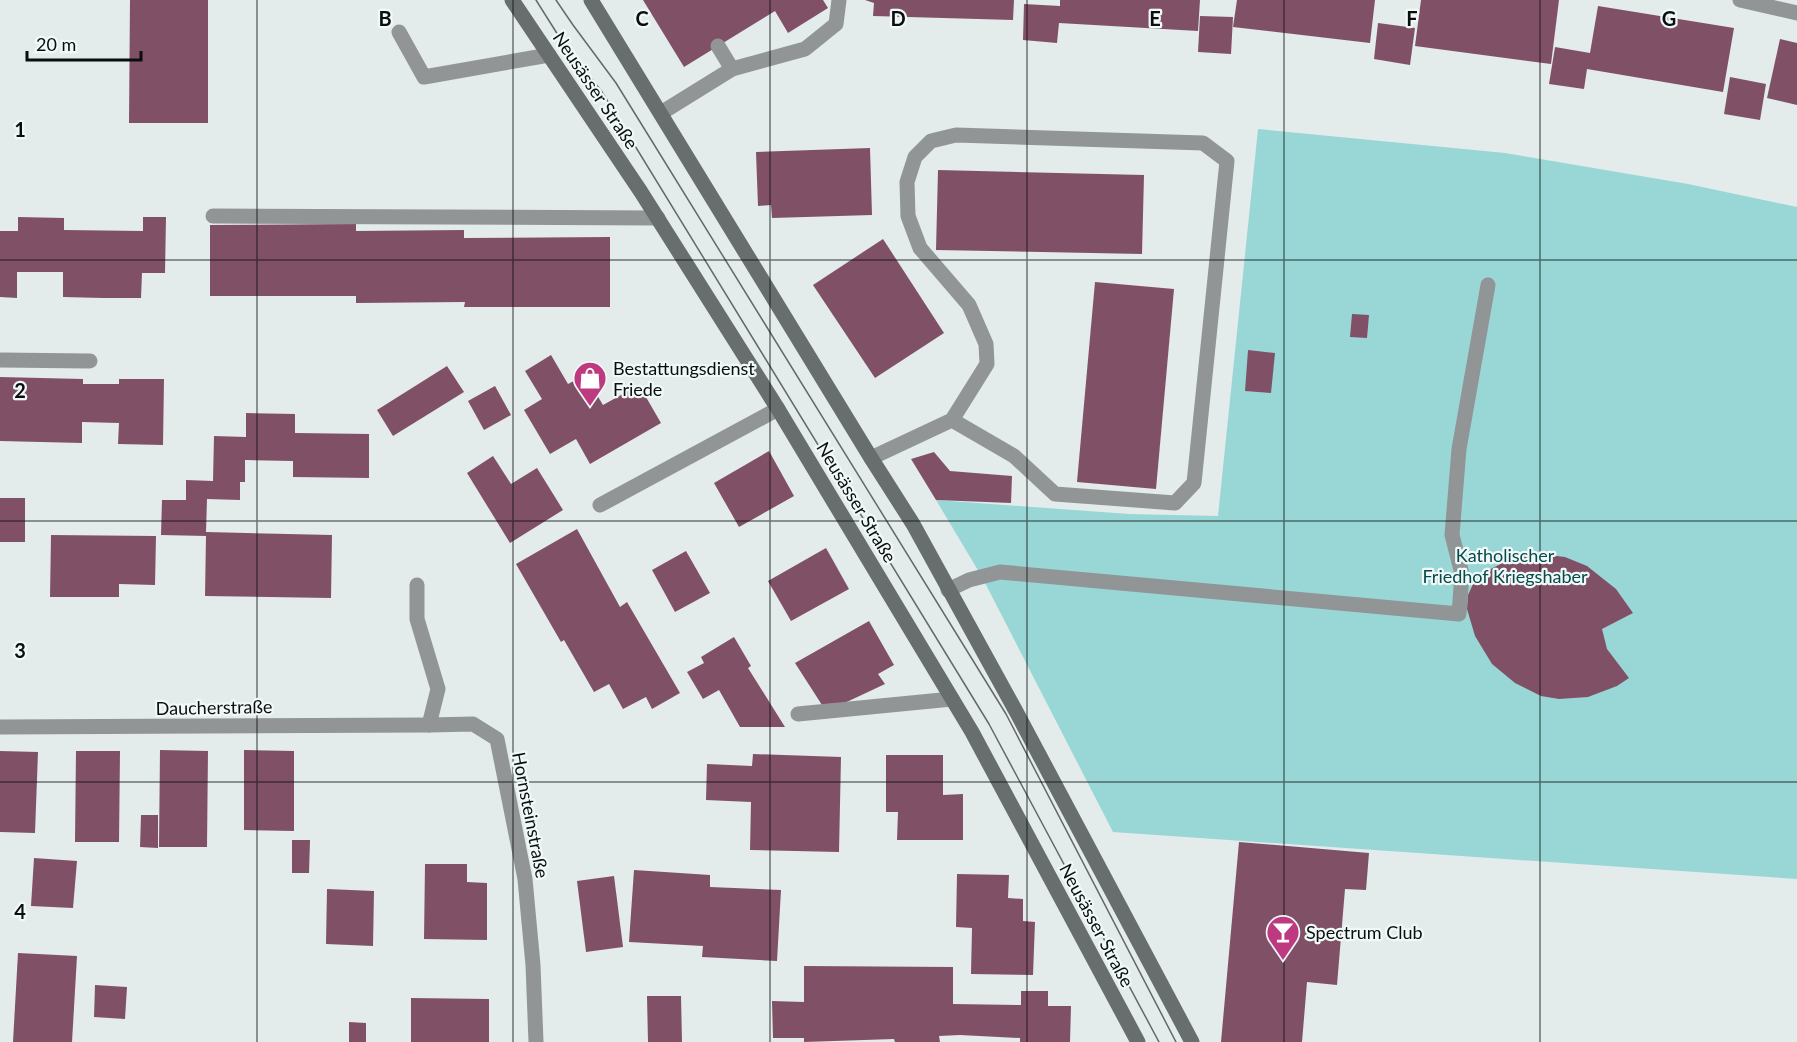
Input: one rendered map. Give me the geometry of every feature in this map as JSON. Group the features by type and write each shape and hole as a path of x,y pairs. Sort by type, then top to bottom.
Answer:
{"main road":[{"name":"Neusässer Straße","path":"512,0 658,218 778,409 977,742 1138,1042"},
{"name":"Neusässer Straße","path":"591,0 913,524 1034,744 1192,1042"}],"street":[{"path":"661,113 732,69 805,49 836,24 839,0"},
{"path":"1740,0 1770,3 1797,13"},
{"path":"399,32 424,77 549,55"},
{"path":"718,46 732,69"},
{"path":"871,458 952,420 987,364 986,344 969,305 920,248 908,216 907,183 915,157 931,141 956,135 1003,135 1203,143 1227,161 1194,483 1175,503 1055,494 1014,456 952,420"},
{"path":"213,216 658,218"},
{"path":"948,590 969,580 1000,572 1459,614 1462,574 1452,535 1458,449 1488,285"},
{"path":"0,360 90,361"},
{"path":"600,505 778,409"},
{"path":"417,585 417,619 438,689 429,725"},
{"path":"798,714 952,699"},
{"name":"Hornsteinstraße","path":"429,725 473,724 497,739 525,879 533,966 536,1042"},
{"name":"Daucherstraße","path":"0,727 429,725"}],"green space":[{"name":"Katholischer Friedhof Kriegshaber","path":"1258,129 1505,153 1688,184 1797,207 1797,879 1113,832 982,577 936,500 1129,514 1218,516"}],"building":[{"path":"130,0 208,0 208,123 129,123"},
{"path":"643,0 823,0 828,8 788,33 775,11 684,67"},
{"path":"865,0 1014,0 1013,20 873,16 874,3"},
{"path":"1060,0 1200,0 1198,31 1059,23 1057,43 1023,40 1024,4 1060,6"},
{"path":"1237,0 1375,0 1370,43 1233,27"},
{"path":"1421,0 1559,0 1551,64 1415,46"},
{"path":"1598,6 1734,28 1723,92 1587,69 1584,89 1549,84 1555,47 1590,53"},
{"path":"1200,16 1233,17 1231,54 1198,52"},
{"path":"1378,23 1415,28 1410,65 1374,59"},
{"path":"1780,39 1797,43 1797,105 1767,98"},
{"path":"1730,77 1766,84 1760,120 1724,114"},
{"path":"870,148 872,215 772,218 771,205 758,206 756,152"},
{"path":"938,170 1144,175 1142,254 936,250"},
{"path":"18,217 64,218 64,230 143,231 143,217 166,217 165,273 142,273 141,298 103,298 63,297 63,272 17,272 17,298 0,297 0,231 18,231"},
{"path":"356,224 356,231 464,230 464,238 610,237 610,307 464,307 465,302 356,303 356,296 210,296 210,225"},
{"path":"883,239 944,333 875,378 813,285"},
{"path":"1095,282 1174,289 1156,489 1077,482"},
{"path":"1352,314 1369,315 1367,338 1350,337"},
{"path":"1248,350 1275,353 1271,393 1245,391"},
{"name":"Bestattungsdienst Friede","path":"551,355 568,384 585,375 603,405 639,385 661,423 590,464 576,439 550,454 524,410 542,399 525,371"},
{"path":"447,366 464,392 393,436 377,410"},
{"path":"0,377 83,379 83,384 119,384 119,379 164,379 163,445 118,444 119,423 82,422 82,443 0,441"},
{"path":"495,386 511,415 484,430 468,401"},
{"path":"246,413 295,414 295,433 369,434 369,478 293,477 293,461 245,460 245,482 240,482 240,500 207,499 206,532 332,535 331,598 205,596 206,536 161,535 162,500 186,500 186,480 213,481 214,436 246,437"},
{"path":"769,451 794,496 739,527 714,483"},
{"path":"934,452 950,471 1012,476 1011,503 936,500 911,459"},
{"path":"493,456 511,484 537,468 563,510 510,543 467,473"},
{"path":"0,498 25,498 25,542 0,542"},
{"path":"577,529 620,607 627,602 680,693 652,709 646,697 623,709 609,684 594,692 564,640 561,642 516,564"},
{"path":"51,535 156,536 155,585 119,584 119,597 50,597"},
{"path":"826,548 849,589 791,621 768,581"},
{"path":"686,551 710,593 675,612 652,570"},
{"path":"1531,553 1565,557 1587,566 1616,589 1633,613 1602,629 1607,649 1629,678 1617,686 1588,697 1559,699 1541,696 1515,683 1492,664 1475,636 1467,609 1468,595 1473,584 1485,572 1512,558"},
{"path":"869,621 894,665 878,674 885,684 836,707 822,705 795,663"},
{"path":"734,637 751,666 748,668 785,727 740,727 719,690 703,699 687,672 704,663 701,657"},
{"path":"160,750 208,751 207,847 159,847"},
{"path":"244,750 294,751 294,831 244,830"},
{"path":"0,751 38,752 35,833 0,832"},
{"path":"76,751 120,751 119,842 75,842"},
{"path":"753,754 841,757 839,852 750,850 751,802 706,800 707,764 752,766"},
{"path":"886,755 943,755 943,795 963,794 963,840 897,840 898,812 886,812"},
{"path":"141,815 158,815 158,848 140,847"},
{"path":"292,840 310,840 309,873 292,873"},
{"name":"Spectrum Club","path":"1239,842 1369,853 1366,890 1345,889 1337,985 1307,982 1302,1042 1221,1042"},
{"path":"34,858 77,861 73,908 31,906"},
{"path":"425,864 467,864 467,882 487,883 487,940 424,939"},
{"path":"634,870 710,875 710,887 781,890 777,961 702,957 703,946 629,942"},
{"path":"957,874 1009,875 1008,898 1023,899 1023,921 1035,922 1033,975 971,974 972,928 956,927"},
{"path":"614,876 623,947 586,952 577,881"},
{"path":"327,889 374,891 373,946 326,944"},
{"path":"18,953 77,956 72,1042 13,1042"},
{"path":"804,966 953,967 953,1004 1021,1005 1021,991 1048,991 1048,1006 1071,1006 1070,1042 1020,1042 1020,1038 960,1035 939,1036 940,1042 895,1042 894,1039 804,1042 804,1038 773,1038 772,1001 804,1002"},
{"path":"95,985 127,987 125,1019 94,1017"},
{"path":"647,996 681,996 682,1042 648,1042"},
{"path":"411,998 489,999 489,1042 411,1042"},
{"path":"349,1022 366,1023 366,1042 349,1042"}],"tram line":[{"path":"536,0 558,35 602,92 989,724 1159,1042"},
{"path":"556,0 616,83 1006,714 1176,1042"}],"place":[{"name":"Bestattungsdienst Friede","path":"590,407"},
{"name":"Spectrum Club","path":"1283,961"}]}
